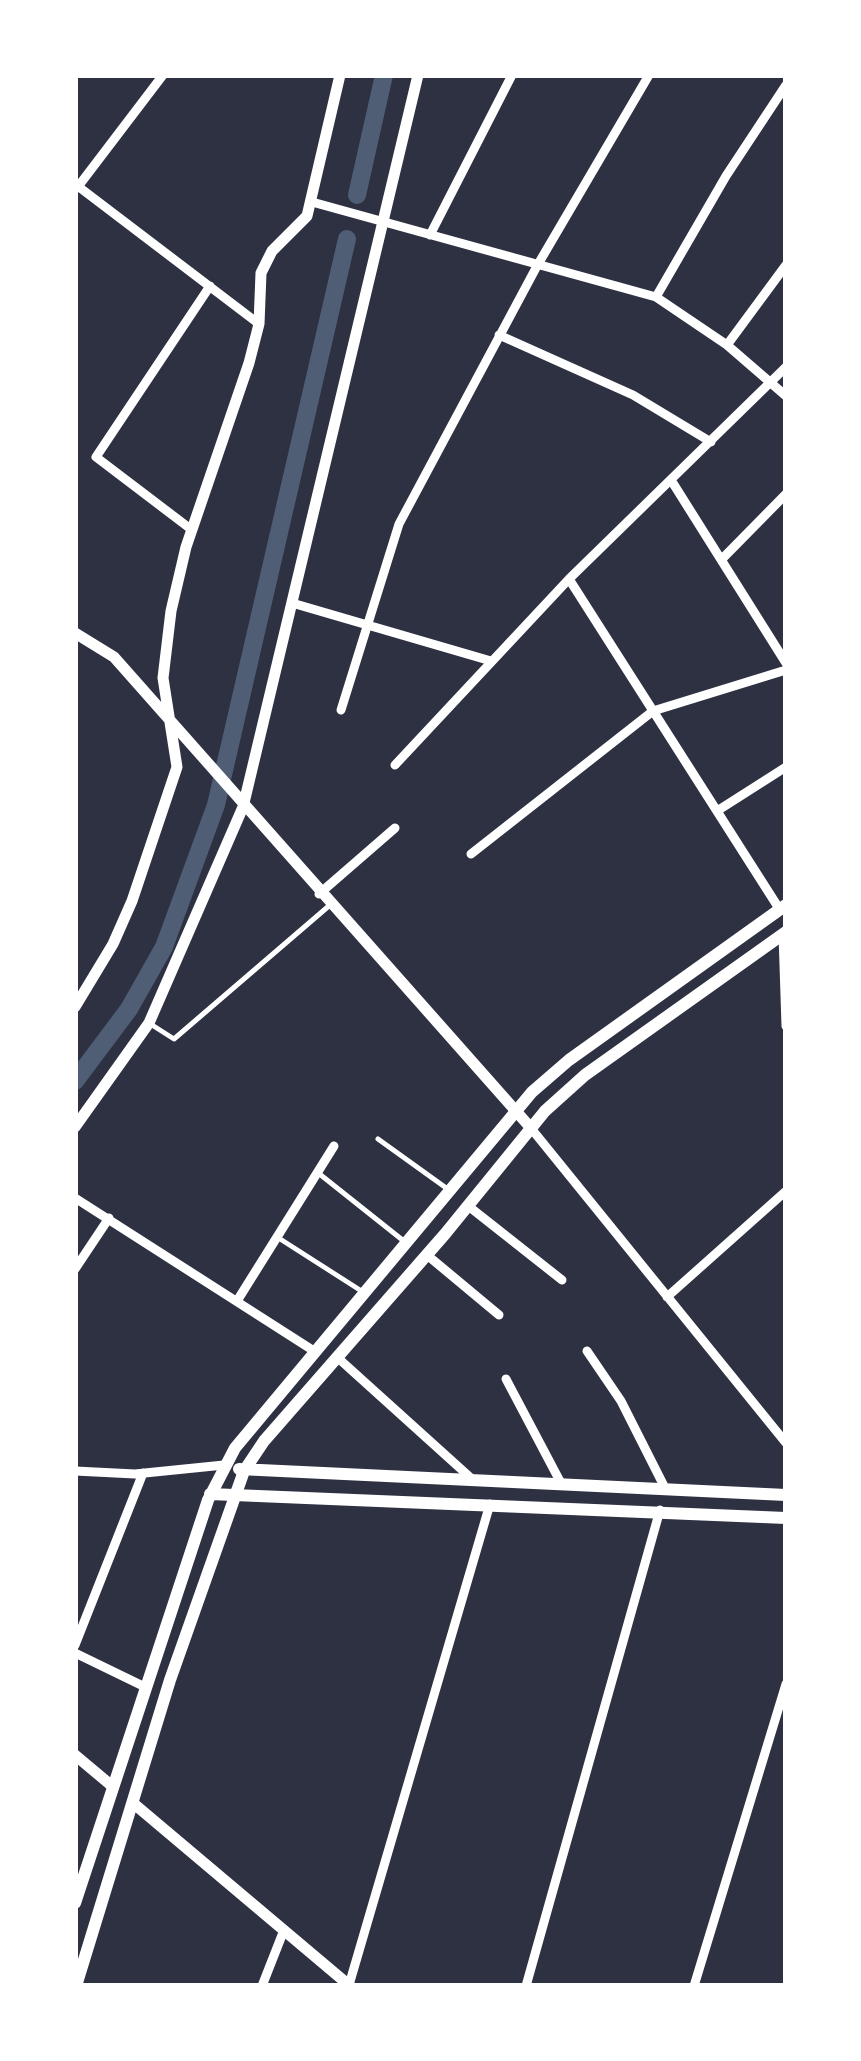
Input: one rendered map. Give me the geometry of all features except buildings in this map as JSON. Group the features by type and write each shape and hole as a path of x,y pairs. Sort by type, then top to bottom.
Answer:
{"main road":[{"path":"75,1903 143,1686 224,1464 513,1112 569,1060 783,908"},
{"path":"76,1986 176,1662 244,1471 264,1442 426,1256 530,1127 585,1076 784,933"},
{"path":"224,1464 244,1471 786,1495"},
{"path":"210,1494 235,1492 786,1518"},
{"path":"112,1786 133,1804"}],"street":[{"path":"163,75 76,187 259,324"},
{"path":"75,1007 113,944 155,841 177,768 163,678 171,611 192,530 259,324 261,273 272,251 307,216 340,75"},
{"path":"75,1127 149,1023 242,807 418,75"},
{"path":"430,235 512,75"},
{"path":"341,710 399,524 537,266 649,75"},
{"path":"656,297 726,176 786,85"},
{"path":"312,202 656,297 728,345 786,396"},
{"path":"728,345 786,264"},
{"path":"192,530 96,457 210,286"},
{"path":"499,335 634,395 711,442"},
{"path":"395,765 569,578 786,367"},
{"path":"471,854 653,711 786,666 671,480"},
{"path":"722,559 786,494"},
{"path":"569,578 783,908"},
{"path":"292,603 491,662"},
{"path":"75,633 114,657 319,894 530,1127 667,1297 782,1430 786,1443"},
{"path":"717,811 786,768"},
{"path":"319,894 395,828"},
{"path":"784,933 786,1026"},
{"path":"237,1301 334,1146"},
{"path":"667,1297 786,1191"},
{"path":"75,1198 314,1351"},
{"path":"468,1206 562,1280"},
{"path":"75,1269 109,1218"},
{"path":"426,1256 499,1315"},
{"path":"587,1351 621,1402 666,1488"},
{"path":"338,1358 474,1481"},
{"path":"506,1379 562,1485"},
{"path":"75,1471 142,1473 224,1464"},
{"path":"75,1645 142,1473"},
{"path":"133,1804 350,1986 490,1504"},
{"path":"526,1986 660,1510"},
{"path":"75,1653 143,1686"},
{"path":"694,1986 786,1684"},
{"path":"75,1755 112,1786"},
{"path":"262,1986 284,1930"}],"lane":[{"path":"149,1023 174,1039 330,906"},
{"path":"378,1140 450,1191"},
{"path":"317,1172 407,1244"},
{"path":"276,1238 364,1293"}],"waterway":[{"path":"357,195 384,75"},
{"path":"75,1081 129,1009 164,947 216,805 347,239"}]}
